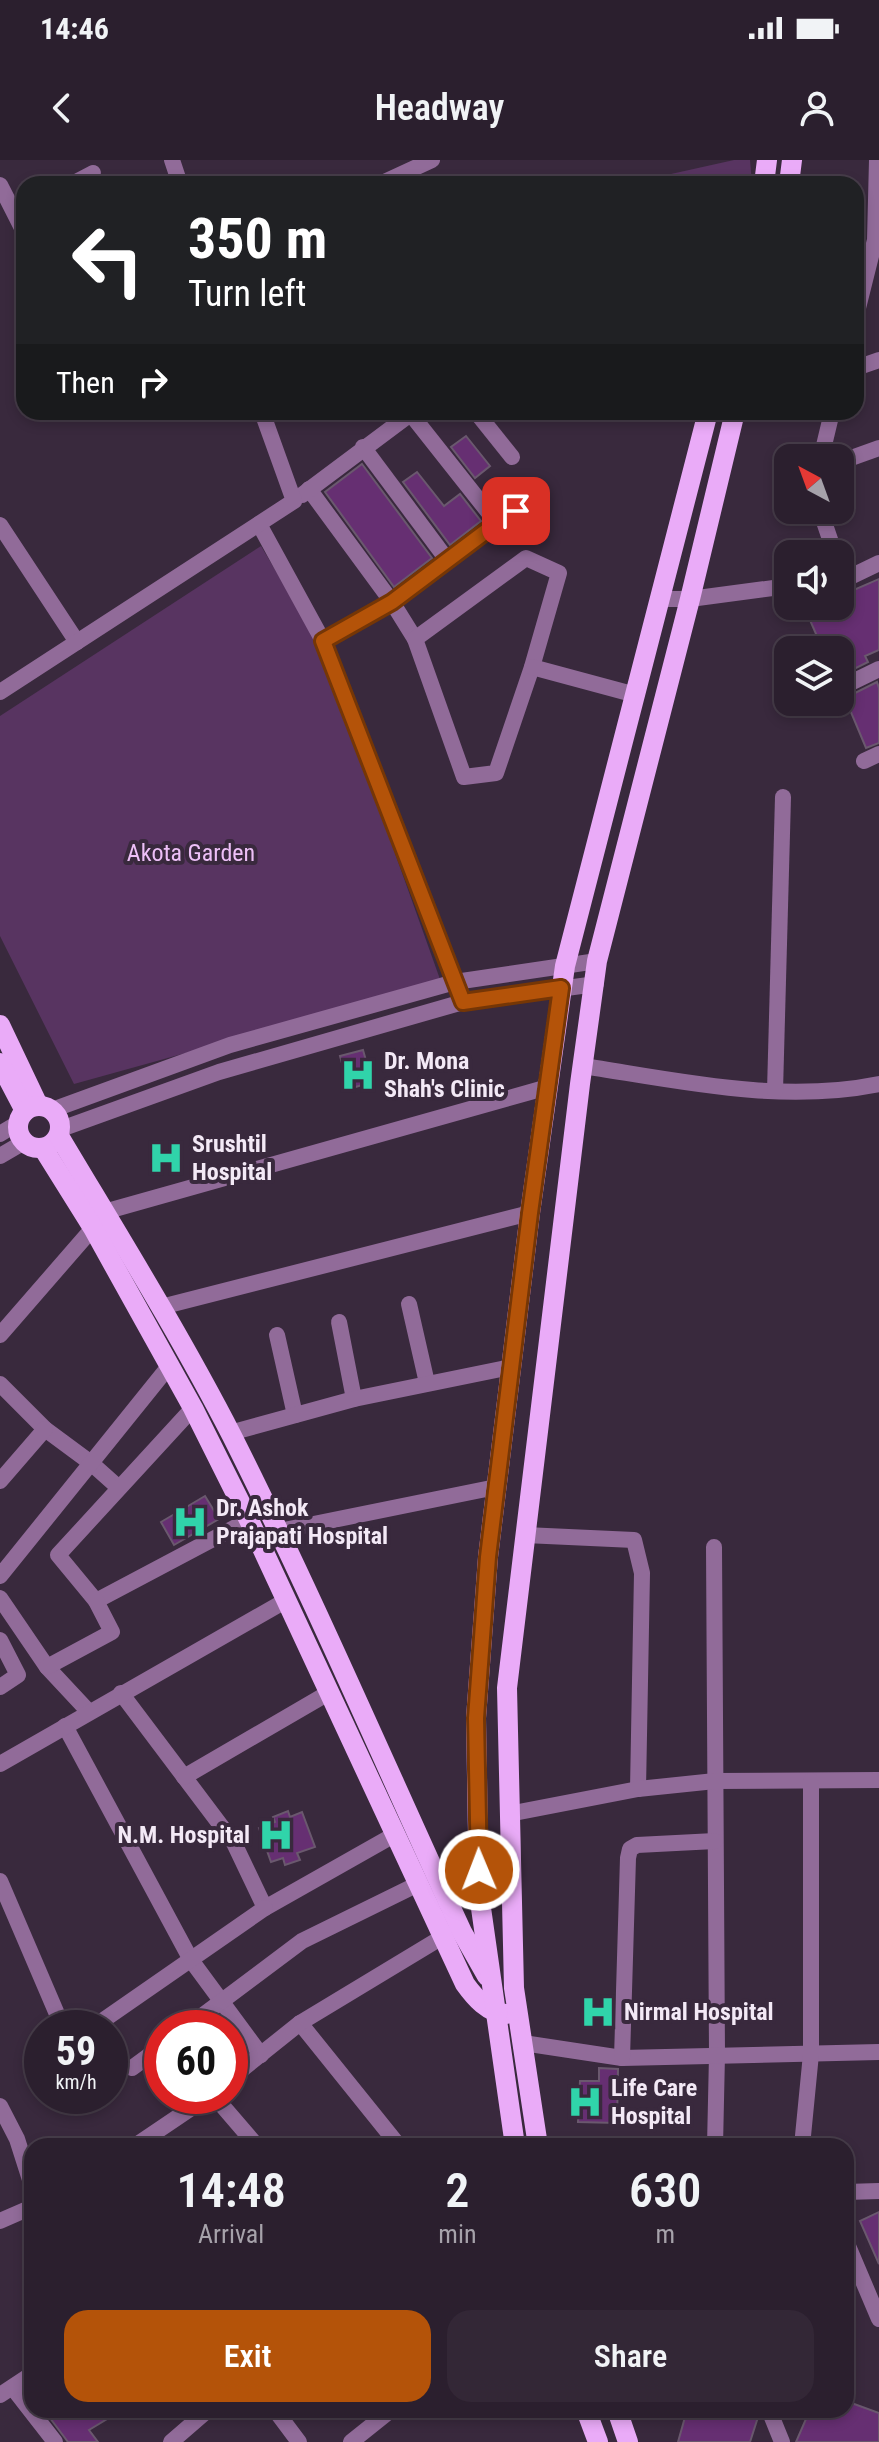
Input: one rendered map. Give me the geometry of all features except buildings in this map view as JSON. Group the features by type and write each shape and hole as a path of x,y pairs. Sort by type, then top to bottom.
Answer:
{"main road":[{"path":"494,1984 479,1894 476,1718 488,1557 530,1213 565,966 706,420"},
{"path":"515,2138 508,2014 514,1988 507,1688 583,1066 597,961 733,420"},
{"path":"0,1025 36,1126"},
{"path":"1,1069 98,1220 161,1307 230,1433 279,1531 462,1932 494,1984 523,2043 537,2138"},
{"path":"98,1220 249,1520 465,1984 481,2002 508,2014"},
{"path":"494,1984 514,1988"},
{"path":"589,2418 598,2442"},
{"path":"620,2418 628,2442"}],"street":[{"path":"397,176 432,160"},
{"path":"871,282 877,160"},
{"path":"87,176 93,173"},
{"path":"0,185 16,208"},
{"path":"265,420 294,501"},
{"path":"0,692 294,501 402,420"},
{"path":"417,420 497,523"},
{"path":"482,420 512,457"},
{"path":"824,444 830,420"},
{"path":"363,447 448,561"},
{"path":"854,457 879,448"},
{"path":"309,489 392,602 415,639 464,777 496,773 532,667 559,573 526,558 415,639"},
{"path":"323,641 392,602 497,523 535,500"},
{"path":"259,524 323,641 463,1002"},
{"path":"0,525 77,642"},
{"path":"854,572 878,566"},
{"path":"661,599 690,599 774,588"},
{"path":"532,667 636,695"},
{"path":"854,681 879,669"},
{"path":"775,1091 783,797"},
{"path":"0,1156 36,1126 230,1045 455,982 597,961"},
{"path":"36,1126 463,1002 596,984"},
{"path":"273,1033 278,1055"},
{"path":"583,1066 745,1091 827,1092 879,1084"},
{"path":"0,1335 98,1220 548,1087"},
{"path":"161,1307 530,1213"},
{"path":"409,1304 427,1383"},
{"path":"339,1322 354,1399"},
{"path":"277,1335 295,1415"},
{"path":"0,1576 170,1365"},
{"path":"230,1433 354,1399 511,1367"},
{"path":"0,1384 45,1429 119,1488"},
{"path":"47,1667 112,1632 96,1601 58,1555 193,1408"},
{"path":"0,1481 45,1429"},
{"path":"279,1531 496,1487"},
{"path":"96,1601 249,1520"},
{"path":"525,1535 634,1540 642,1573 638,1789"},
{"path":"714,1547 715,2138"},
{"path":"0,1598 47,1667 89,1712"},
{"path":"0,1764 285,1601"},
{"path":"0,1640 18,1675 0,1687"},
{"path":"184,1777 330,1692"},
{"path":"121,1693 234,1843 265,1908"},
{"path":"65,1726 191,1960 261,2055"},
{"path":"509,1814 638,1789 715,1781 879,1780"},
{"path":"803,2138 811,2054 811,1781"},
{"path":"118,2010 265,1908 394,1835"},
{"path":"622,2058 630,1849 637,1845 715,1841"},
{"path":"0,1881 55,2010"},
{"path":"210,2010 302,1941 418,1884"},
{"path":"248,2065 300,2023 444,1936"},
{"path":"300,2023 391,2138"},
{"path":"523,2043 622,2058 879,2052"},
{"path":"132,2068 144,2059"},
{"path":"0,2107 17,2139 24,2161"},
{"path":"147,2138 184,2114"},
{"path":"228,2114 250,2138"},
{"path":"854,2192 879,2191"},
{"path":"0,2221 24,2210"},
{"path":"854,2260 879,2319"},
{"path":"24,2380 7,2392 24,2410"},
{"path":"32,2418 55,2442"},
{"path":"171,2442 199,2418"},
{"path":"281,2418 299,2442"},
{"path":"356,2441 382,2418"},
{"path":"772,2418 782,2442"}],"green space":[{"path":"734,160 750,160 751,176 670,176"},
{"name":"Akota Garden","path":"261,546 311,630 361,758 441,982 74,1084 0,936 0,716"}],"place":[{"name":"Dr. Mona Shah's Clinic","path":"358,1075"},
{"name":"Srushtil Hospital","path":"166,1158"},
{"name":"Dr. Ashok Prajapati Hospital","path":"190,1522"},
{"name":"N.M. Hospital","path":"276,1835"},
{"name":"Nirmal Hospital","path":"598,2012"},
{"name":"Life Care Hospital","path":"585,2102"}],"route":[{"path":"479,1870 476,1718 488,1557 561,988 463,1002 323,641 392,602 516,511"}]}
